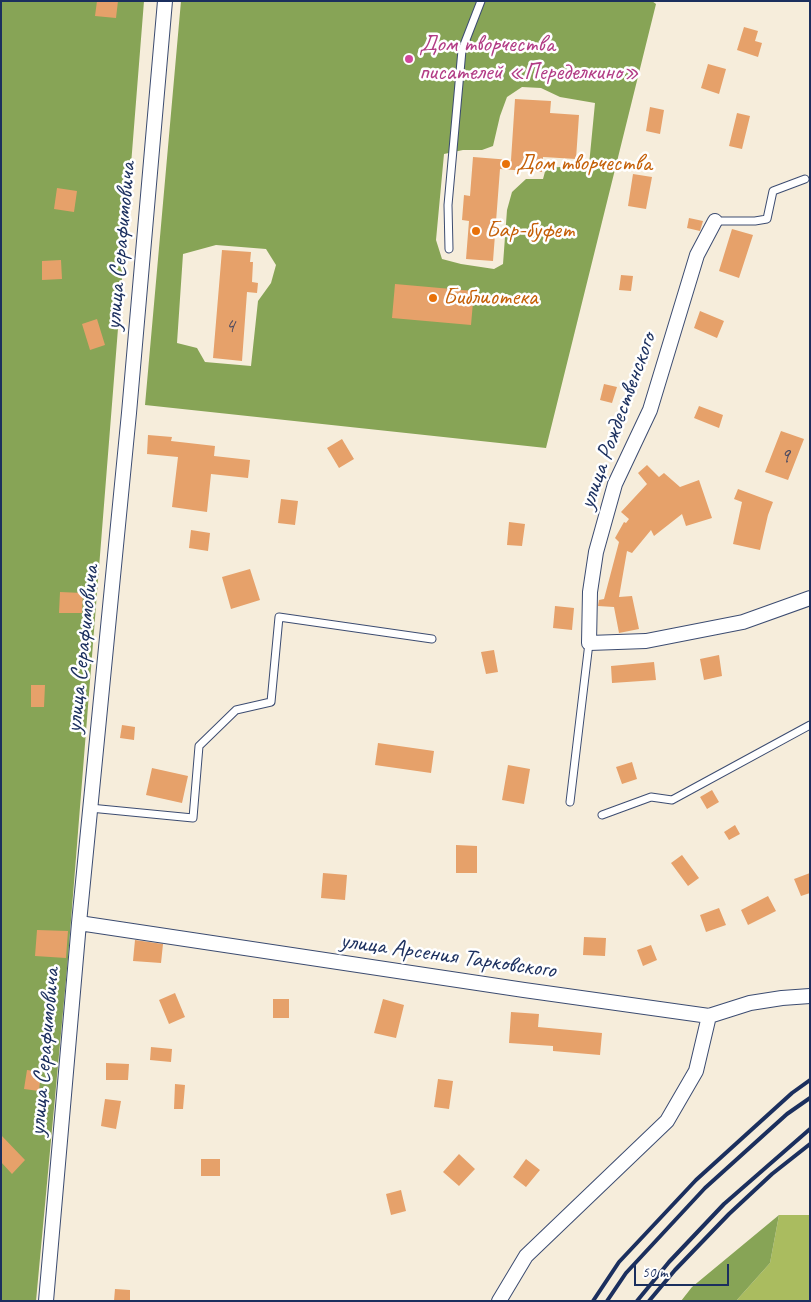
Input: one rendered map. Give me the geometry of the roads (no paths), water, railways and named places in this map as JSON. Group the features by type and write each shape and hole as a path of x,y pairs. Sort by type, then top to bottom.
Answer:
{"street":[{"name":"улица Серафимовича","path":"46,1301 79,923 128,422 165,1"},
{"name":"улица Рождественского","path":"589,643 590,592 596,552 615,484 650,410 698,256 715,221"},
{"path":"589,643 646,640 742,622 810,598"},
{"name":"улица Арсения Тарковского","path":"79,923 514,989 709,1016 750,1003 810,996"},
{"path":"499,1301 526,1256 667,1121 696,1071 709,1016"}],"lane":[{"path":"449,249 448,205 462,50 481,1"},
{"path":"715,221 755,222 767,218 773,191 805,179"},
{"path":"90,808 193,818 199,746 236,710 271,702 278,617 432,639"},
{"path":"570,802 589,643"},
{"path":"602,815 651,797 672,800 810,725"}],"railway":[{"path":"593,1301 619,1262 696,1180 792,1093 810,1080"},
{"path":"607,1301 626,1273 705,1188 787,1114 810,1098"},
{"path":"637,1301 669,1262 724,1204 810,1129"},
{"path":"649,1301 675,1270 729,1214 772,1174 810,1144"}],"place":[{"name":"Дом творчества писателей «Переделкино»","path":"409,59"},
{"name":"Дом творчества","path":"506,164"},
{"name":"Бар-буфет","path":"476,231"},
{"name":"Библиотека","path":"433,298"}]}
